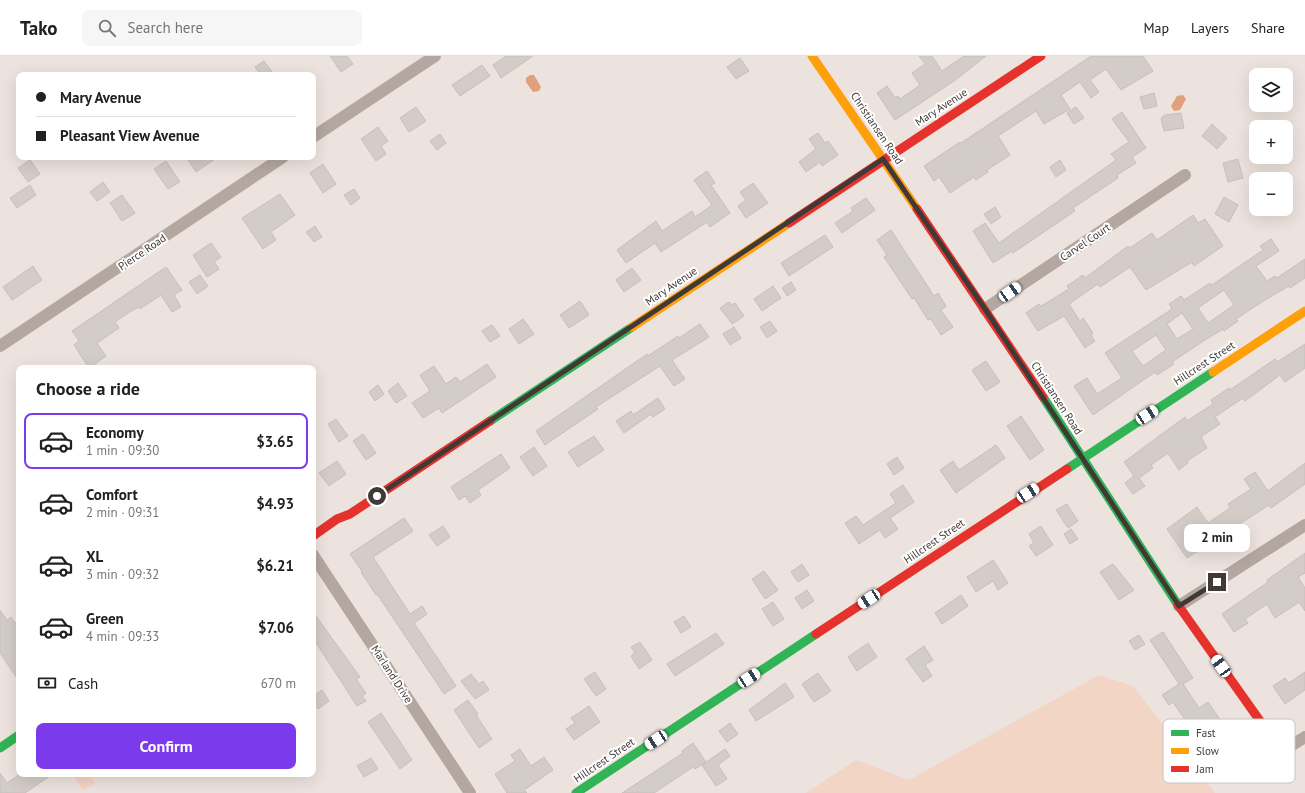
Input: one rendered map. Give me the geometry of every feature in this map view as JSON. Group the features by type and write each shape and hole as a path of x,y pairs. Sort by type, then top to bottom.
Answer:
{"street":[{"path":"316,135 435,56"},
{"name":"Christiansen Road","path":"812,56 985,309 1179,606 1259,719"},
{"name":"Mary Avenue","path":"316,534 337,519 350,514 883,159 1041,56"},
{"name":"Pierce Road","path":"0,346 279,160"},
{"name":"Carvel Court","path":"985,309 1185,175"},
{"name":"Hillcrest Street","path":"576,793 1305,311"},
{"path":"1179,606 1305,525"},
{"name":"Marland Drive","path":"316,560 470,793"},
{"path":"0,748 16,737"},
{"path":"1295,744 1305,737"}],"shaded area":[{"path":"530,75 534,75 541,87 539,91 533,92 526,82 526,78"},
{"path":"1183,95 1186,99 1180,110 1174,111 1171,106 1177,96"},
{"path":"1099,675 1133,686 1163,725 1163,783 1207,783 1215,793 806,793 856,760 909,780"},
{"path":"74,777 90,777 95,783 83,791"}],"building":[{"path":"330,56 347,56 353,64 341,72"},
{"path":"506,56 533,56 501,78 493,65"},
{"path":"919,56 932,56 942,71 964,56 986,56 954,81 895,120 877,93 887,86 895,98 898,96 900,99 920,85 912,73 925,64"},
{"path":"1091,56 1143,56 1153,71 1121,90 1106,69 1090,80 1099,92 1091,98 1080,82 1061,95 1070,109 1044,124 1036,111 998,136 1010,155 987,170 988,172 976,180 974,177 950,193 939,177 934,181 924,166"},
{"path":"740,58 749,71 736,79 727,67"},
{"path":"264,61 272,72 259,72 255,67"},
{"path":"482,65 490,76 460,96 452,85"},
{"path":"1154,93 1157,106 1144,109 1140,97"},
{"path":"416,107 426,121 409,132 400,118"},
{"path":"1076,107 1084,118 1074,124 1067,113"},
{"path":"1122,112 1146,148 1132,157 1136,163 1117,175 1118,178 1073,208 1075,211 1013,253 1012,251 993,263 973,231 985,223 999,243 1116,160 1111,154 1129,142 1112,119"},
{"path":"1181,113 1184,128 1164,131 1161,118 1165,115"},
{"path":"1212,124 1227,138 1217,149 1202,136"},
{"path":"378,127 388,141 381,146 386,154 376,161 361,139"},
{"path":"818,133 825,143 828,141 838,155 822,166 820,162 806,172 799,162 816,149 809,139"},
{"path":"440,134 446,143 437,150 430,141"},
{"path":"1238,159 1243,178 1228,182 1223,163"},
{"path":"30,160 40,174 28,182 18,168"},
{"path":"188,160 214,160 196,172"},
{"path":"1060,160 1066,170 1056,177 1050,167"},
{"path":"166,161 180,182 168,189 154,169"},
{"path":"323,164 336,184 323,193 310,173"},
{"path":"707,171 715,183 711,185 730,213 710,227 707,222 661,252 655,243 626,263 617,250 656,221 662,231 692,211 695,217 712,205 694,180"},
{"path":"103,182 110,192 97,201 90,192"},
{"path":"753,183 768,203 746,218 738,206 746,200 740,192"},
{"path":"30,185 36,195 17,208 10,198"},
{"path":"354,189 360,198 351,205 344,195"},
{"path":"280,194 295,215 271,232 276,240 263,249 242,218"},
{"path":"122,195 135,213 122,221 110,203"},
{"path":"1224,197 1238,205 1229,222 1215,214"},
{"path":"866,198 875,210 842,233 835,223 853,211 851,208"},
{"path":"995,207 1001,217 991,224 984,214"},
{"path":"1193,215 1198,223 1205,219 1223,246 1194,266 1192,262 1146,290 1130,267 1100,287 1098,284 1069,304 1080,321 1083,318 1093,333 1091,335 1095,341 1085,348 1064,316 1038,331 1026,313 1039,304 1041,306 1069,289 1067,286 1083,275 1085,278 1128,246 1130,248 1152,233 1157,240"},
{"path":"315,226 322,237 314,242 306,232"},
{"path":"891,230 934,296 938,293 946,306 941,310 953,327 941,335 931,319 928,320 914,298 912,299 884,257 887,255 877,240"},
{"path":"825,235 833,247 789,276 781,263"},
{"path":"1271,239 1279,251 1256,266 1267,281 1275,276 1277,278 1305,259 1305,278 1290,288 1289,286 1265,300 1236,319 1238,321 1224,331 1223,329 1202,342 1172,362 1174,364 1157,375 1155,372 1093,415 1074,386 1087,378 1097,394 1122,378 1105,353 1172,309 1169,304 1181,296 1184,300 1210,283 1212,285 1263,250 1260,246","holes":["1224,290 1234,305 1208,323 1198,308","1182,313 1193,329 1177,339 1167,324","1156,335 1166,350 1143,366 1132,351"]},
{"path":"211,243 221,257 214,262 219,269 207,277 193,255"},
{"path":"33,266 42,280 12,300 3,287"},
{"path":"166,267 182,290 174,295 181,307 172,312 161,295 140,309 139,307 131,311 115,322 119,328 97,343 106,356 93,365 87,365 74,345 79,341 72,331"},
{"path":"632,268 641,280 624,292 616,280"},
{"path":"200,275 208,286 197,294 189,282"},
{"path":"791,282 796,290 787,296 782,288"},
{"path":"773,286 781,298 762,311 754,299"},
{"path":"580,301 589,315 569,328 560,315"},
{"path":"729,302 732,305 735,303 744,316 732,324 720,308"},
{"path":"523,319 534,334 519,344 509,329"},
{"path":"770,321 777,331 767,338 760,327"},
{"path":"700,324 709,337 672,360 685,379 674,386 660,366 596,407 598,409 545,445 536,431 647,354 648,356 678,336 679,338"},
{"path":"492,325 500,336 490,342 482,331"},
{"path":"734,327 741,338 730,345 723,334"},
{"path":"1305,344 1305,368 1285,382 1280,375 1245,401 1243,398 1215,417 1220,424 1201,437 1207,448 1187,461 1188,463 1179,470 1168,453 1151,465 1153,468 1139,478 1145,486 1133,494 1125,483 1134,476 1124,462 1185,417 1187,421 1213,404 1211,400 1229,388 1230,390 1275,359 1277,362"},
{"path":"986,361 1000,382 986,391 972,370"},
{"path":"487,364 496,377 442,413 439,408 423,418 412,403 430,391 420,375 434,366 446,384 456,377 460,382"},
{"path":"398,383 407,396 396,403 388,391"},
{"path":"378,385 384,394 375,401 369,392"},
{"path":"658,398 665,409 653,417 651,414 624,433 616,421 631,411 633,415"},
{"path":"1021,416 1044,450 1030,460 1007,426"},
{"path":"336,419 348,436 339,442 328,424"},
{"path":"363,434 376,453 366,460 353,441"},
{"path":"594,436 604,450 578,467 568,452"},
{"path":"996,445 1005,458 956,493 940,470 953,461 959,470"},
{"path":"534,447 547,466 533,476 520,457"},
{"path":"501,454 510,468 478,490 481,495 470,503 465,496 459,500 451,487"},
{"path":"897,457 904,468 894,475 887,464"},
{"path":"337,461 346,474 329,486 319,473"},
{"path":"1305,463 1305,484 1271,508 1269,505 1187,558 1167,529 1197,507 1208,523 1230,508 1228,504 1251,489 1244,479 1255,472 1268,491"},
{"path":"903,485 914,502 890,518 898,529 885,538 880,530 859,544 845,523 856,516 863,525 896,503 890,494"},
{"path":"1067,504 1078,521 1068,528 1056,510"},
{"path":"404,518 413,531 373,557 410,614 422,606 427,614 414,623 456,686 444,694 377,594 376,595 350,554"},
{"path":"443,526 450,537 437,546 429,535"},
{"path":"1041,526 1053,545 1036,556 1029,546 1034,543 1029,534"},
{"path":"1071,529 1078,539 1070,544 1064,534"},
{"path":"1305,553 1305,573 1298,577 1305,588 1305,611 1299,602 1275,618 1267,604 1245,619 1248,623 1234,632 1222,614 1268,582 1267,580"},
{"path":"993,560 1008,583 998,590 993,581 976,592 967,577"},
{"path":"802,564 809,575 798,582 791,572"},
{"path":"1113,564 1134,590 1119,600 1100,572"},
{"path":"764,571 778,590 765,599 752,579"},
{"path":"807,590 814,601 802,609 795,598"},
{"path":"961,595 968,606 942,624 935,613"},
{"path":"773,602 784,619 773,626 762,609"},
{"path":"0,610 7,620 11,617 16,624 16,677 0,653"},
{"path":"316,616 360,677 356,679 366,693 362,696 366,701 357,706 316,643"},
{"path":"684,616 691,627 681,633 674,622"},
{"path":"1163,632 1193,678 1183,684 1199,708 1208,702 1220,719 1185,719 1173,702 1169,705 1162,695 1179,684 1150,640"},
{"path":"716,633 724,644 675,676 667,664"},
{"path":"1139,635 1145,644 1135,650 1129,641"},
{"path":"640,642 652,660 639,669 631,656 635,653 631,647"},
{"path":"868,643 877,657 857,671 848,657"},
{"path":"924,646 933,660 925,665 932,676 923,682 906,659"},
{"path":"595,672 606,689 596,696 584,679"},
{"path":"1305,672 1305,690 1285,704 1273,686 1285,678 1289,683"},
{"path":"818,673 831,691 814,702 802,684"},
{"path":"471,674 479,684 483,681 489,690 475,699 461,681"},
{"path":"785,683 794,697 756,721 749,710"},
{"path":"322,690 329,701 318,709 316,706 316,694"},
{"path":"468,700 492,739 479,748 454,710"},
{"path":"589,706 600,722 574,740 566,729 575,723 571,718"},
{"path":"381,713 412,760 400,769 368,722"},
{"path":"730,723 738,734 727,742 719,731"},
{"path":"693,743 706,762 695,769 693,767 654,793 622,793 683,753 682,751"},
{"path":"520,749 531,766 544,757 553,770 524,790 527,793 507,793 495,774 515,761 511,755"},
{"path":"725,749 730,756 718,765 727,779 716,786 702,765"},
{"path":"371,758 378,769 364,777 357,766"},
{"path":"0,773 7,783 16,777 49,777 25,793 0,793"}],"traffic: fast":[{"path":"490,421 632,327"},
{"path":"1067,469 1213,372"},
{"path":"1043,397 1178,605"},
{"path":"576,793 816,634"},
{"path":"0,748 16,737"}],"traffic: slow":[{"path":"812,56 917,209"},
{"path":"632,327 789,223"},
{"path":"1213,372 1305,311"}],"traffic: jam":[{"path":"789,223 1041,56"},
{"path":"917,209 1043,397"},
{"path":"316,534 337,519 350,514 490,421"},
{"path":"816,634 1067,469"},
{"path":"1178,605 1259,719"}],"route":[{"path":"377,496 883,159 985,309 1179,606 1217,582"}]}
